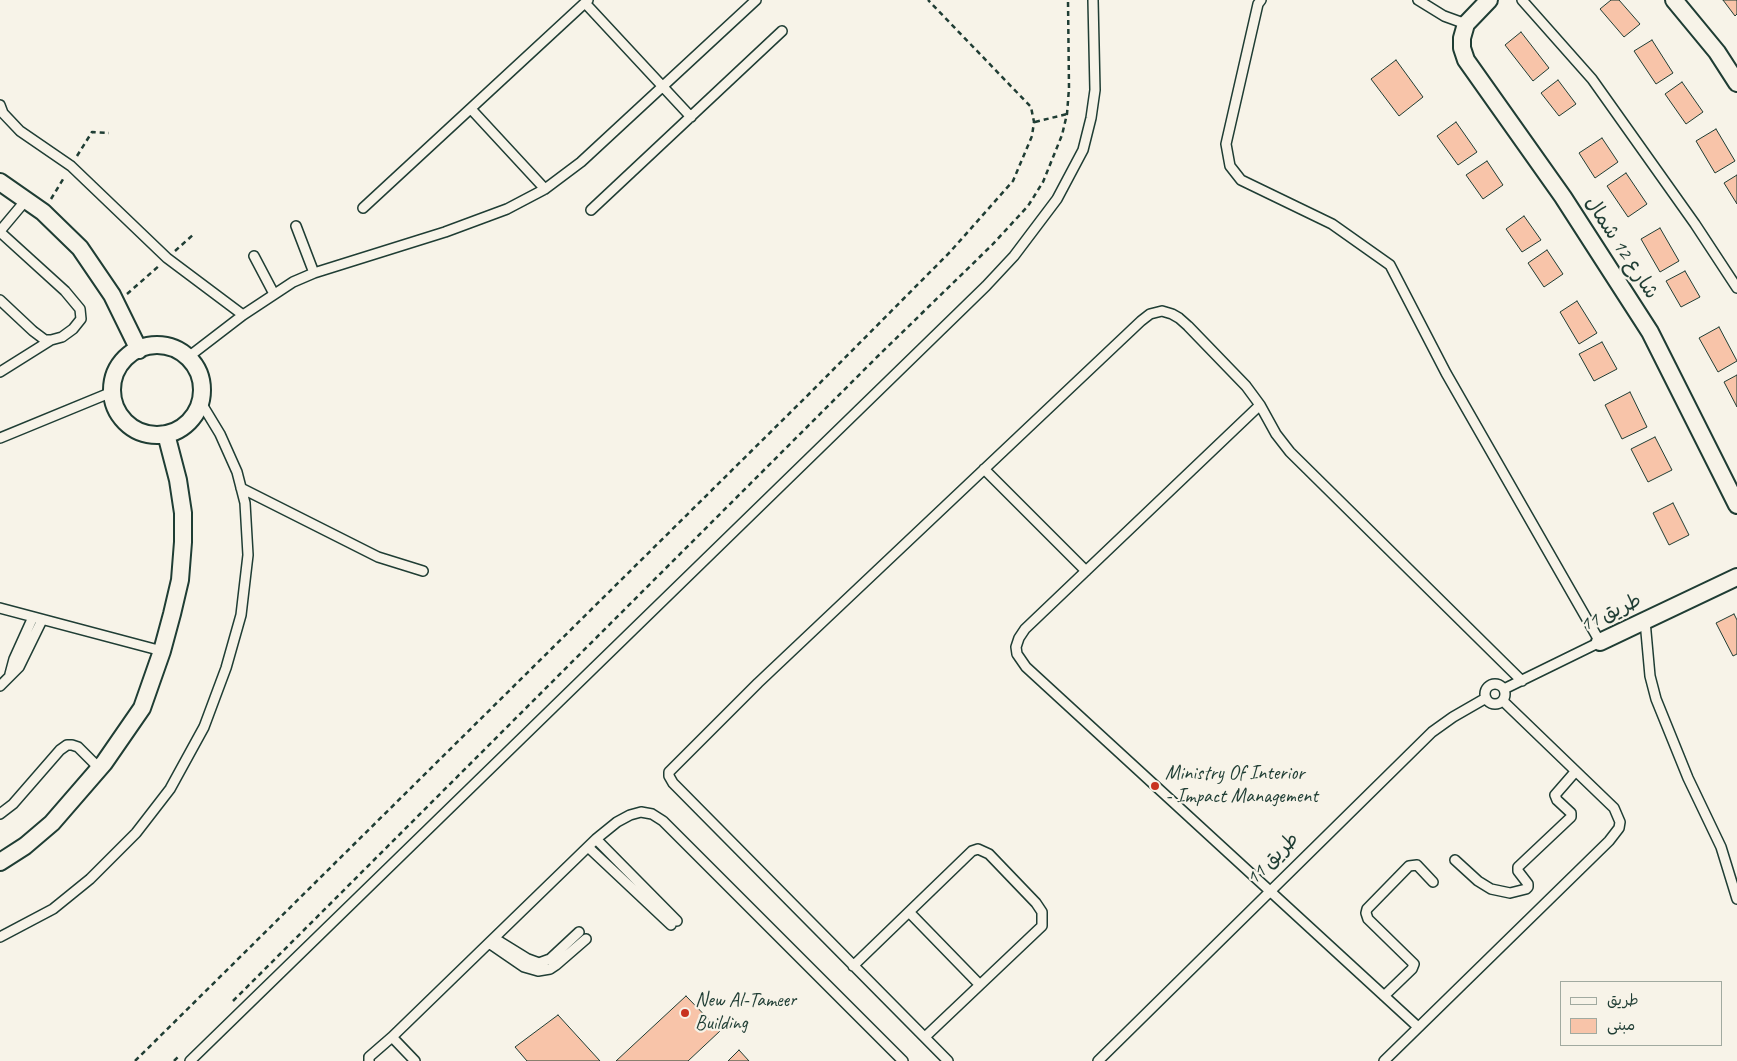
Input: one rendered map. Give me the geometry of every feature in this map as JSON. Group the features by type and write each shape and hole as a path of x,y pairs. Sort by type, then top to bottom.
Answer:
{"street":[{"path":"1466,24 1489,0"},
{"path":"1674,0 1716,52 1737,83"},
{"name":"شارع 12 شمال","path":"1466,24 1462,48 1466,60 1563,197 1650,332 1731,476 1737,505"},
{"path":"0,182 43,212 80,248 105,283 139,350"},
{"path":"148,346 163,346 178,351 187,358 195,367 201,381 200,401 196,411 187,423 174,432 166,434 150,434 136,430 129,425 115,407 112,392 114,376 127,357 148,346"},
{"path":"0,862 25,846 52,823 99,768 142,708 162,651 180,580 183,542 182,513 178,480 166,434"},
{"name":"طريق 11","path":"1600,642 1737,577"}],"lane":[{"path":"187,358 243,315 293,282 314,273 454,229 507,209 545,189 581,162 756,0"},
{"path":"190,1061 979,293 1014,256 1057,199 1083,150 1091,118 1095,90 1093,0"},
{"path":"1261,0 1258,4 1226,144 1230,166 1241,180 1332,224 1390,265 1446,373 1600,642"},
{"path":"1418,0 1444,16 1466,24"},
{"path":"1522,0 1592,79 1695,224 1737,288"},
{"path":"363,208 587,1 691,117"},
{"path":"591,210 782,31"},
{"path":"0,105 4,113 20,131 71,166 167,258 243,315"},
{"path":"471,109 545,189"},
{"path":"0,372 51,340 62,337 77,326 81,319 80,309 65,291 0,232 26,200"},
{"path":"296,226 314,273"},
{"path":"254,256 274,294"},
{"path":"0,300 40,338 51,340"},
{"path":"948,1061 673,783 669,772 758,683 1140,321 1150,314 1162,312 1179,318 1246,386 1260,405 1283,444 1522,681"},
{"path":"0,438 112,392"},
{"path":"0,937 54,910 90,879 136,834 170,789 204,727 226,668 241,615 248,555 245,503 241,488 229,452 200,401"},
{"path":"1260,405 1086,571 1019,638 1016,647 1017,654 1021,662 1418,1027"},
{"path":"984,469 1086,571"},
{"path":"241,488 378,557 423,571"},
{"path":"0,608 162,651"},
{"path":"10,674 14,659 33,617"},
{"path":"0,686 21,663 42,620"},
{"path":"1645,621 1652,687 1688,778 1721,847 1737,899"},
{"name":"طريق 11","path":"1504,689 1600,642"},
{"path":"1498,684 1504,689 1503,701 1492,704 1486,698 1485,691 1491,685 1498,684"},
{"name":"طريق 11","path":"1098,1061 1432,732 1453,717 1486,698"},
{"path":"1384,1061 1616,834 1620,822 1614,808 1503,701"},
{"path":"0,814 14,804 60,750 67,745 78,747 99,768"},
{"path":"1455,860 1491,889 1510,893 1526,889 1528,884 1518,871 1518,867 1571,817 1571,812 1557,800 1555,795 1576,772"},
{"path":"368,1060 596,839 617,822 641,812 652,814 663,821 903,1061"},
{"path":"588,847 674,923 596,839"},
{"path":"853,966 972,852 978,850 988,854 1036,903 1042,912 1042,926 925,1037"},
{"path":"1384,996 1412,969 1414,964 1368,919 1367,909 1409,866 1417,865 1433,882"},
{"path":"909,912 979,984"},
{"path":"492,940 539,963 550,959 583,935"},
{"path":"392,1037 414,1061"}],"path":[{"path":"135,1061 950,252 1013,181 1032,136 1034,122 1031,107 928,0"},
{"path":"232,1002 872,362 992,245 1028,206 1043,182 1062,135 1067,114 1069,88 1068,0"},
{"path":"1034,122 1067,114"},
{"path":"117,304 195,234"},
{"path":"174,1061 180,1054"}],"building":[{"path":"1611,0 1619,0 1640,24 1624,37 1600,9"},
{"path":"1723,0 1737,0 1737,14 1735,16"},
{"path":"1521,32 1549,68 1533,81 1505,45"},
{"path":"1652,40 1673,73 1656,84 1634,51"},
{"path":"1396,60 1423,97 1399,116 1371,79"},
{"path":"1558,80 1576,104 1559,116 1541,93"},
{"path":"1682,82 1703,112 1686,124 1665,94"},
{"path":"1456,122 1477,152 1458,165 1437,136"},
{"path":"1716,129 1735,161 1715,173 1696,141"},
{"path":"1602,138 1618,162 1595,178 1579,153"},
{"path":"1487,161 1503,185 1483,199 1466,175"},
{"path":"1626,173 1647,204 1628,217 1607,186"},
{"path":"1737,175 1737,204 1724,183"},
{"path":"1524,216 1541,240 1522,252 1506,229"},
{"path":"1660,228 1679,261 1660,272 1641,239"},
{"path":"1547,250 1563,274 1544,287 1528,263"},
{"path":"1685,271 1700,297 1681,307 1666,281"},
{"path":"1577,301 1597,333 1579,344 1560,312"},
{"path":"1719,327 1737,361 1718,372 1699,338"},
{"path":"1602,342 1617,369 1594,381 1579,354"},
{"path":"1737,375 1737,407 1724,382"},
{"path":"1630,392 1647,427 1622,439 1605,405"},
{"path":"1655,437 1672,470 1648,482 1631,449"},
{"path":"1673,503 1689,535 1669,545 1653,513"},
{"path":"1734,614 1737,620 1737,654 1733,656 1716,623"},
{"name":"New Al-Tameer Building","path":"686,996 720,1031 688,1061 616,1061"},
{"path":"558,1015 600,1061 527,1061 515,1047"},
{"name":"New Al-Tameer Building","path":"739,1050 749,1061 728,1061"}],"place":[{"name":"Ministry Of Interior - Impact Management","path":"1155,786"},
{"name":"New Al-Tameer Building","path":"685,1013"}]}
